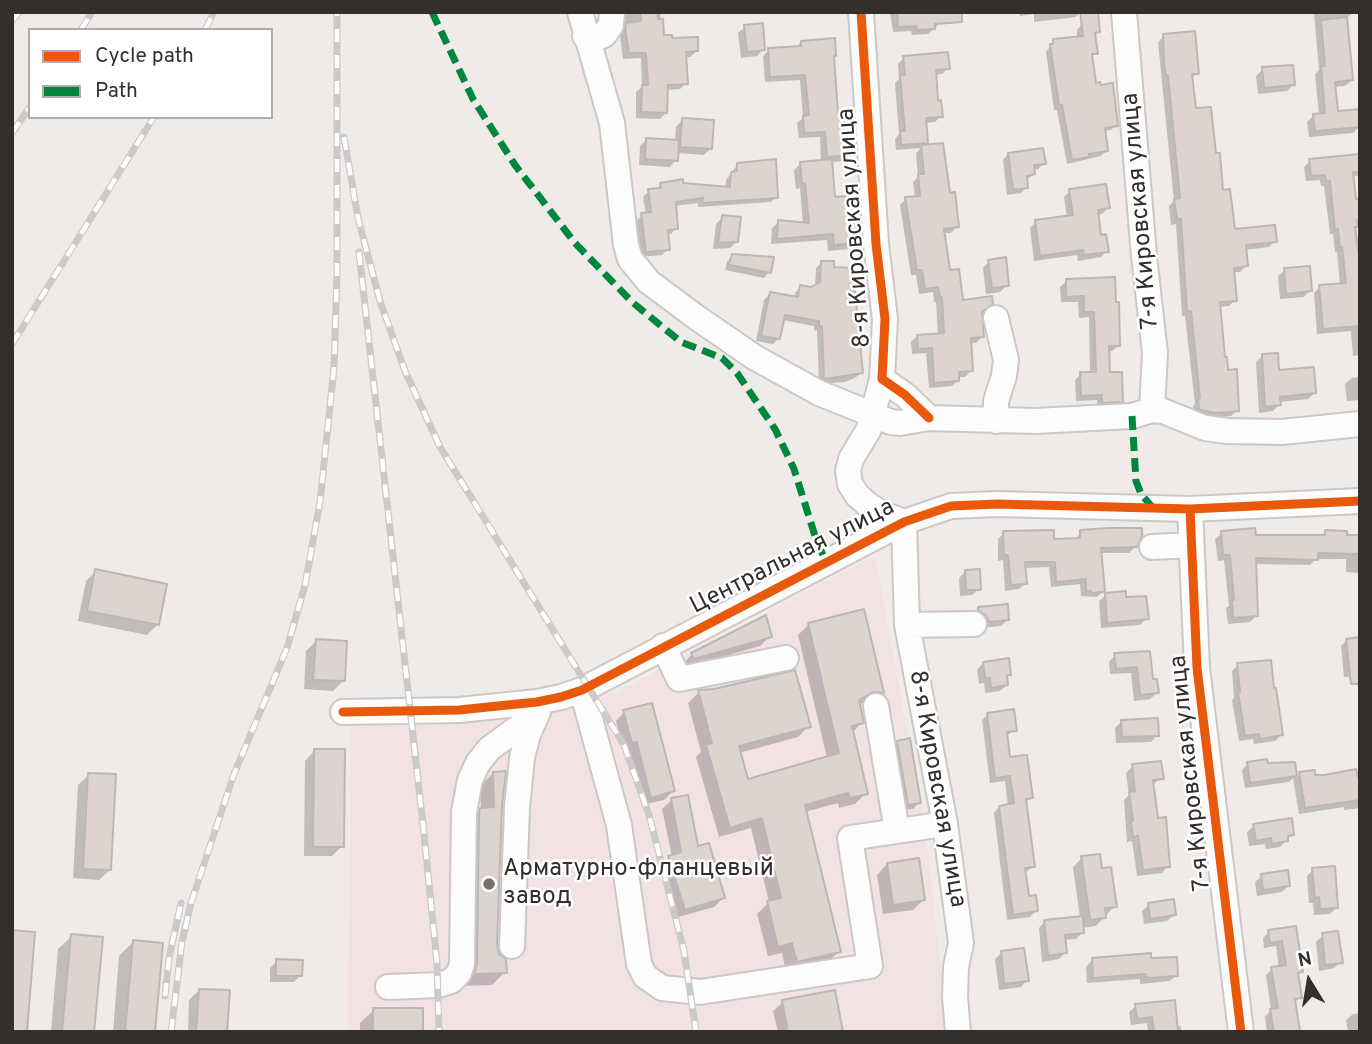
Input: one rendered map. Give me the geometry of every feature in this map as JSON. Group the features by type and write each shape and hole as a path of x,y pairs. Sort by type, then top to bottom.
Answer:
{"street":[{"path":"580,12 612,123 625,245 630,259 649,282 754,357 819,393 900,423 929,418 1035,421 1132,416 1152,410 1163,411 1205,428 1227,430 1282,432 1360,424"},
{"path":"585,36 595,39 604,35 611,25 611,12"},
{"name":"8-я Кировская улица","path":"861,12 876,244 885,319 882,379 874,414 869,429 851,459 848,471 850,484 857,495 883,514 904,522 907,625 945,824 961,943 956,967 958,1032"},
{"name":"7-я Кировская улица","path":"1124,12 1142,243 1155,353 1152,410"},
{"path":"996,318 1006,360 996,401 996,421"},
{"name":"8-я Кировская улица","path":"882,379 905,395 929,418"},
{"name":"Центральная улица","path":"343,712 540,708 582,690 904,522 951,506 974,504 1190,509 1360,501"},
{"name":"7-я Кировская улица","path":"1190,509 1197,668 1241,1032"},
{"path":"1152,547 1191,545"},
{"path":"907,625 974,624"},
{"path":"663,646 679,679 786,658"},
{"path":"582,690 619,825 639,964 645,976 662,988 700,992 870,966 850,838 945,824"},
{"path":"876,706 897,831"},
{"path":"512,946 516,807 522,758 540,708"},
{"path":"388,987 438,985 451,981 459,974 462,964 464,812 470,780 489,748 540,708"}],"shaded area":[{"path":"875,555 925,827 948,1032 348,1032 351,727 365,723 498,721 613,694"}],"building":[{"path":"640,12 657,12 658,19 663,19 664,35 672,35 672,38 698,37 698,51 686,52 688,84 668,85 667,113 641,112 642,85 648,85 646,53 629,53 625,28 626,23 641,21"},
{"path":"897,12 962,12 962,22 935,24 935,29 917,30 916,26 898,27"},
{"path":"1080,12 1098,12 1100,32 1095,33 1098,54 1092,54 1096,83 1113,83 1118,126 1105,128 1108,151 1072,160 1062,105 1059,105 1050,44 1053,44 1053,39 1083,36"},
{"path":"1347,17 1353,80 1335,82 1338,111 1360,109 1360,127 1315,131 1313,114 1325,113 1321,20"},
{"path":"763,23 765,50 747,52 744,25"},
{"path":"1195,31 1199,74 1192,74 1196,108 1211,107 1216,153 1220,153 1223,190 1230,189 1235,229 1275,225 1277,242 1246,245 1248,266 1234,268 1237,301 1220,302 1228,370 1237,369 1239,411 1217,413 1199,410 1191,311 1187,311 1181,219 1177,219 1174,199 1180,198 1168,75 1164,62 1163,34"},
{"path":"835,38 838,113 843,113 845,138 852,138 853,155 827,157 825,132 804,133 803,116 809,115 805,75 770,77 768,48 801,46 801,41"},
{"path":"948,52 950,69 936,70 938,101 941,100 943,117 926,118 928,143 901,145 900,131 905,131 900,75 905,75 903,56"},
{"path":"1293,65 1295,85 1264,88 1262,67"},
{"path":"682,118 714,120 712,149 680,147"},
{"path":"646,138 679,140 678,161 645,159"},
{"path":"943,143 950,193 955,192 959,227 944,229 950,270 959,269 963,300 992,296 993,304 982,312 984,337 971,338 973,371 959,372 959,381 934,383 932,348 918,349 917,335 944,333 942,297 938,287 925,289 922,270 917,270 905,197 920,196 918,174 924,174 921,145"},
{"path":"1043,148 1046,164 1034,165 1035,174 1027,176 1028,188 1013,190 1008,153"},
{"path":"1360,154 1360,172 1353,172 1356,199 1360,199 1360,220 1357,220 1358,227 1355,227 1360,264 1360,326 1323,329 1319,285 1346,283 1342,247 1338,229 1335,229 1330,181 1326,181 1325,175 1311,176 1309,159"},
{"path":"776,159 778,198 702,203 703,198 676,202 678,229 668,230 670,250 646,252 641,213 651,212 648,189 661,188 660,183 683,179 683,183 730,187 731,172 737,171 737,163"},
{"path":"832,159 835,197 847,196 849,221 857,220 858,243 834,245 833,234 777,239 778,220 809,223 800,162"},
{"path":"1106,184 1110,208 1098,210 1101,235 1106,234 1109,252 1084,255 1083,250 1040,256 1035,220 1073,215 1069,189"},
{"path":"722,215 741,217 738,242 718,243"},
{"path":"732,254 774,257 771,273 729,265"},
{"path":"1006,257 1009,286 992,288 988,260"},
{"path":"821,261 834,261 834,267 852,268 851,290 855,291 863,373 824,379 822,326 819,326 819,321 785,315 780,339 761,336 770,292 798,297 800,285 811,287 820,282"},
{"path":"1310,266 1312,291 1286,294 1284,268"},
{"path":"1115,277 1116,302 1119,302 1120,346 1109,346 1110,372 1122,372 1123,402 1102,403 1102,395 1081,396 1080,372 1096,372 1094,312 1084,312 1084,296 1066,297 1066,279"},
{"path":"1278,353 1279,370 1314,367 1316,393 1280,397 1281,405 1265,407 1262,354"},
{"path":"1142,528 1142,536 1137,547 1101,548 1105,592 1086,591 1086,579 1056,582 1055,562 1025,562 1027,584 1011,585 1008,555 1004,555 1003,531 1054,530 1054,539 1080,538 1080,530"},
{"path":"1255,528 1256,535 1325,535 1325,530 1347,531 1347,535 1360,535 1360,554 1318,553 1318,560 1256,558 1258,616 1233,618 1230,555 1223,555 1221,531"},
{"path":"95,569 167,584 159,625 87,611"},
{"path":"980,569 981,590 966,590 965,570"},
{"path":"1126,591 1126,597 1146,596 1149,619 1107,623 1105,593"},
{"path":"1008,604 1009,620 989,622 978,610 978,607"},
{"path":"864,609 884,693 873,692 859,700 864,723 852,726 868,794 850,798 848,793 805,805 841,952 797,962 792,943 778,947 767,901 781,898 762,818 730,828 706,745 712,743 698,690 714,689 795,670 811,727 739,746 748,779 839,753 808,623"},
{"path":"766,615 772,637 694,659 691,653"},
{"path":"1360,637 1360,684 1351,684 1346,639"},
{"path":"316,639 347,641 345,681 313,680"},
{"path":"1150,651 1153,679 1157,679 1159,693 1140,695 1137,667 1116,669 1114,653"},
{"path":"1009,658 1011,675 1007,675 1008,685 991,688 990,678 985,678 983,662"},
{"path":"1271,660 1283,735 1260,739 1259,734 1245,736 1238,692 1237,663"},
{"path":"652,703 675,791 651,798 637,742 632,743 623,710"},
{"path":"1014,709 1017,731 1007,732 1010,757 1027,755 1033,798 1026,799 1035,867 1025,868 1029,896 1036,895 1038,911 1013,915 999,806 1014,803 1010,776 995,778 987,713"},
{"path":"1158,718 1159,736 1122,737 1121,720"},
{"path":"910,738 921,803 908,805 897,741"},
{"path":"314,749 345,749 344,847 313,847"},
{"path":"1267,759 1268,763 1295,762 1297,776 1250,783 1247,762"},
{"path":"1161,761 1164,779 1153,780 1158,818 1166,817 1170,867 1143,870 1138,836 1133,837 1131,821 1129,792 1135,791 1132,764"},
{"path":"1356,769 1358,777 1360,776 1360,800 1305,808 1299,772 1315,770 1315,775 1324,775"},
{"name":"Арматурно-фланцевый завод","path":"506,771 502,806 497,945 499,954 506,959 507,973 474,974 477,964 479,813 480,808 494,807 493,772"},
{"path":"88,773 116,774 111,870 83,869"},
{"path":"688,795 698,846 709,843 725,898 685,910 668,856 681,852 671,798"},
{"path":"1292,818 1294,835 1288,836 1288,841 1272,844 1271,838 1256,841 1253,824"},
{"path":"1100,854 1102,868 1111,867 1117,907 1105,908 1106,918 1090,920 1081,856"},
{"path":"919,858 925,900 893,905 887,863"},
{"path":"1335,866 1338,908 1320,909 1319,897 1315,898 1312,868"},
{"path":"1288,870 1290,886 1263,890 1261,874"},
{"path":"1174,899 1176,915 1150,919 1148,903"},
{"path":"1083,916 1084,933 1065,935 1067,953 1048,956 1044,920"},
{"path":"1296,926 1303,972 1298,973 1302,998 1295,999 1300,1032 1274,1032 1270,1009 1278,1008 1271,967 1286,965 1282,941 1270,943 1268,930"},
{"path":"12,930 35,932 27,1032 12,1032"},
{"path":"1338,931 1343,963 1325,965 1322,933"},
{"path":"71,934 103,937 94,1032 62,1032"},
{"path":"133,940 163,943 155,1032 125,1032"},
{"path":"1024,948 1029,981 1004,984 1001,951"},
{"path":"1151,953 1151,958 1177,957 1178,976 1146,978 1146,974 1093,978 1092,958"},
{"path":"276,959 303,960 302,976 276,976"},
{"path":"199,989 230,990 227,1032 196,1032"},
{"path":"835,990 843,1032 788,1032 782,1000"},
{"path":"1175,1000 1178,1032 1154,1032 1152,1017 1137,1019 1135,1004"},
{"path":"373,1008 423,1008 423,1032 373,1032"}],"railway":[{"path":"12,21 19,12"},
{"path":"82,28 92,12"},
{"path":"206,28 214,12"},
{"path":"171,1032 182,942 191,903 234,774 287,648 305,585 320,502 334,368 337,272 337,12"},
{"path":"12,133 28,110"},
{"path":"12,344 153,119"},
{"path":"344,137 358,218 380,301 405,371 440,447 624,745 649,815 684,951 696,1032"},
{"path":"359,252 424,834 437,963 439,1032"},
{"path":"165,996 169,958 181,903"}],"marked path":[{"path":"432,12 473,99 515,165 575,243 632,302 681,342 722,358 737,373 775,429 794,469 826,562"},
{"path":"1132,416 1136,481 1141,494 1153,508"}],"cycle path":[{"path":"861,12 876,244 885,319 882,379 905,395 929,418"},
{"path":"343,712 459,710 537,702 582,690 904,522 951,506 997,504 1190,509 1360,501"},
{"path":"1190,509 1197,668 1241,1032"}],"place":[{"name":"Арматурно-фланцевый завод","path":"489,884"}]}
